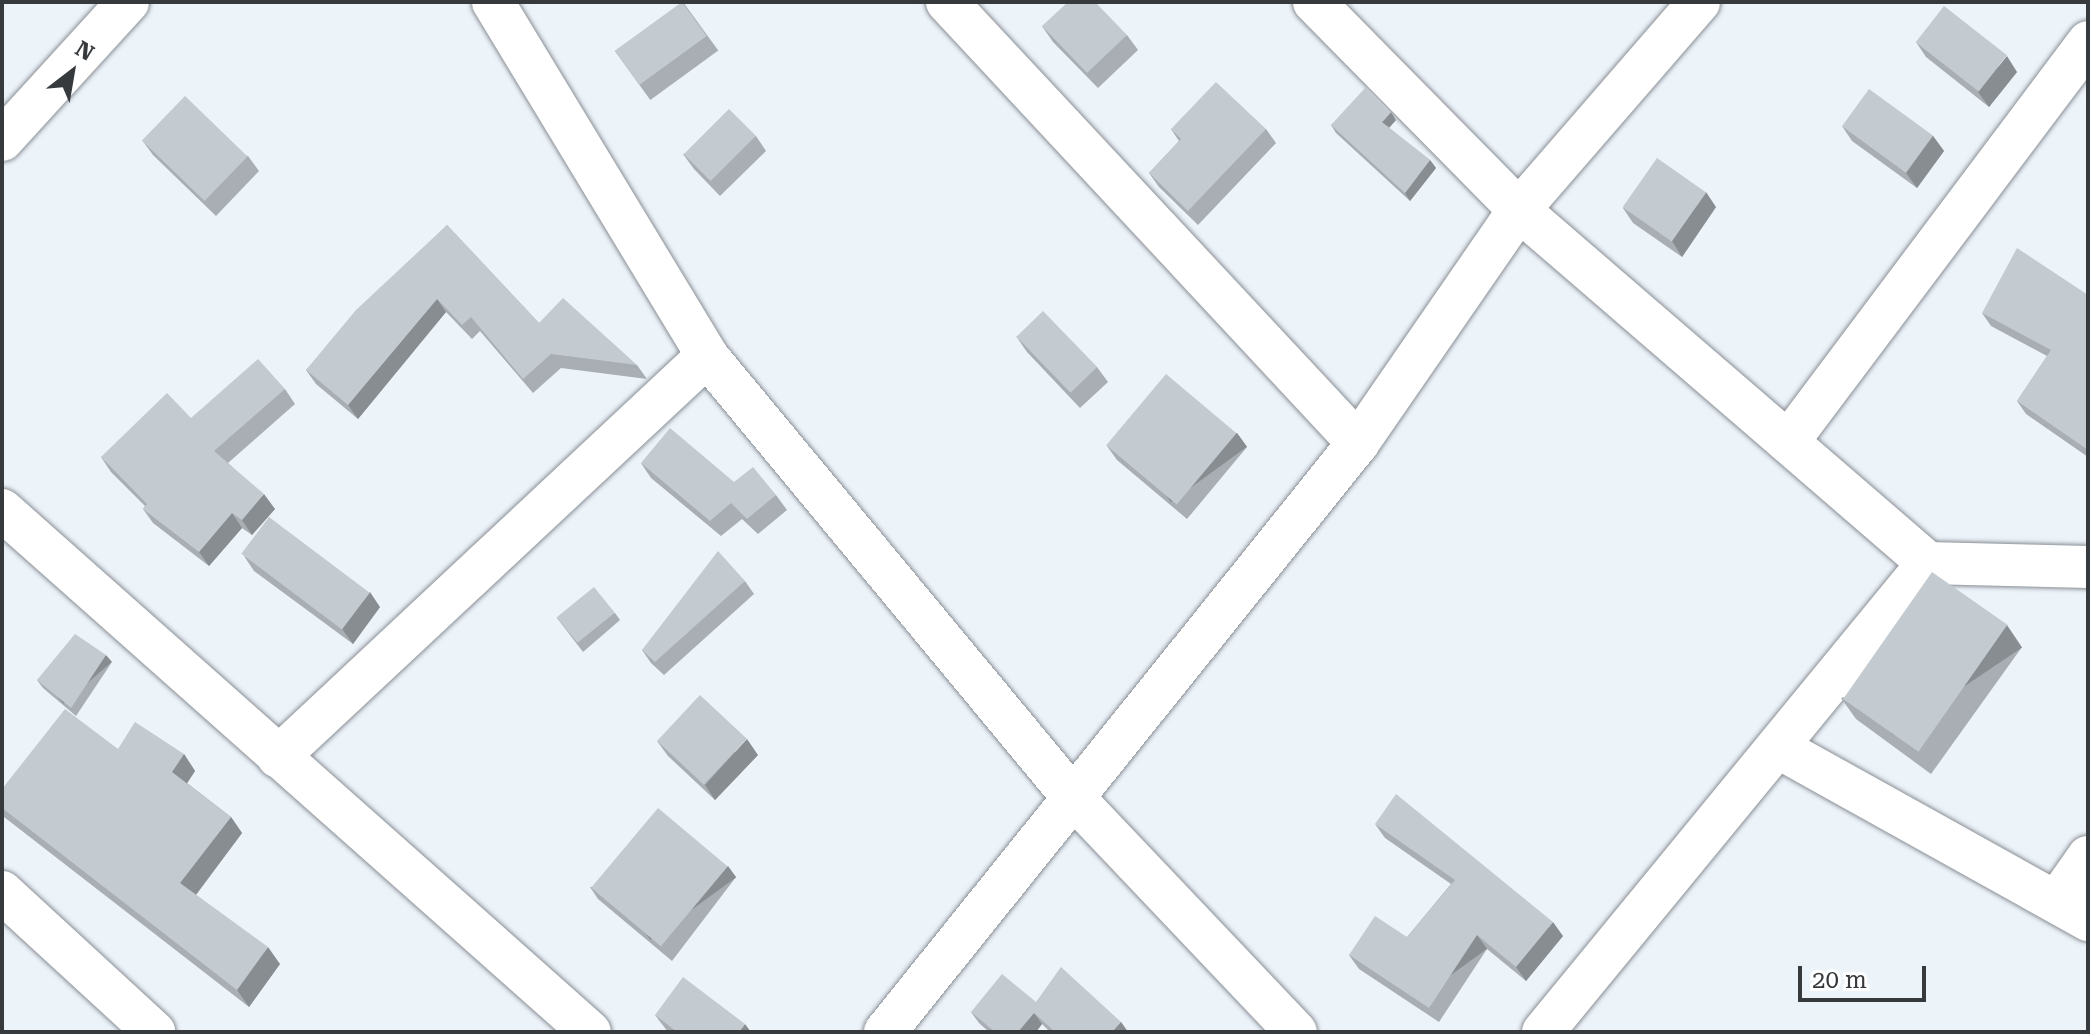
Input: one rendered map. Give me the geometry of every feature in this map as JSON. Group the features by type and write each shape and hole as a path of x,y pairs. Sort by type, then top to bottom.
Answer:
{"street":[{"path":"947,2 1358,443"},
{"path":"1314,2 1519,210 1928,563 2088,567"},
{"path":"885,1032 1070,794 1358,443 1519,210 1699,2"},
{"path":"2,140 114,7"},
{"path":"505,7 707,356 1070,794 1296,1032"},
{"path":"1788,442 2088,42"},
{"path":"278,757 707,356"},
{"path":"2,510 590,1032"},
{"path":"1543,1032 1928,563"},
{"path":"1779,748 2072,911 2088,857"},
{"path":"2,892 154,1032"}],"building":[{"path":"682,2 707,36 640,85 615,51"},
{"path":"1068,2 1095,2 1127,35 1087,73 1042,26"},
{"path":"1944,6 2007,55 1979,92 1916,42"},
{"path":"1216,82 1266,129 1188,211 1149,173 1181,139 1171,129"},
{"path":"1366,87 1391,112 1382,122 1430,160 1405,193 1331,125"},
{"path":"1869,89 1933,135 1906,173 1842,126"},
{"path":"185,96 248,156 205,201 142,141"},
{"path":"729,109 756,136 711,181 684,154"},
{"path":"1657,158 1706,192 1672,242 1623,207"},
{"path":"447,225 539,323 563,298 637,365 551,354 523,379 471,317 462,325 437,299 348,405 306,370 356,310"},
{"path":"2017,248 2088,295 2088,450 2017,401 2051,350 1982,313"},
{"path":"1043,311 1097,367 1071,393 1016,337"},
{"path":"258,359 285,389 214,451 264,494 242,520 232,513 199,552 143,509 147,504 101,457 167,393 191,418"},
{"path":"1166,374 1236,433 1177,504 1106,445"},
{"path":"670,428 734,482 753,467 776,495 747,519 731,503 710,521 641,463"},
{"path":"269,517 370,593 342,630 241,554"},
{"path":"718,551 745,581 655,662 642,650"},
{"path":"1932,572 2007,625 1918,752 1843,699"},
{"path":"594,587 615,613 577,643 557,617"},
{"path":"75,634 106,655 71,708 37,680"},
{"path":"700,695 747,739 704,785 657,741"},
{"path":"65,709 118,749 135,722 184,754 172,772 231,817 180,883 268,947 237,990 2,808 2,789"},
{"path":"1396,794 1553,922 1516,967 1477,935 1429,1008 1349,955 1375,916 1407,937 1455,880 1375,824"},
{"path":"658,808 728,866 661,946 591,888"},
{"path":"1061,967 1121,1022 1112,1032 1055,1032 1034,1013 1018,1032 995,1032 971,1012 1002,974 1036,1002"},
{"path":"683,977 745,1024 739,1032 677,1032 655,1015"}]}
